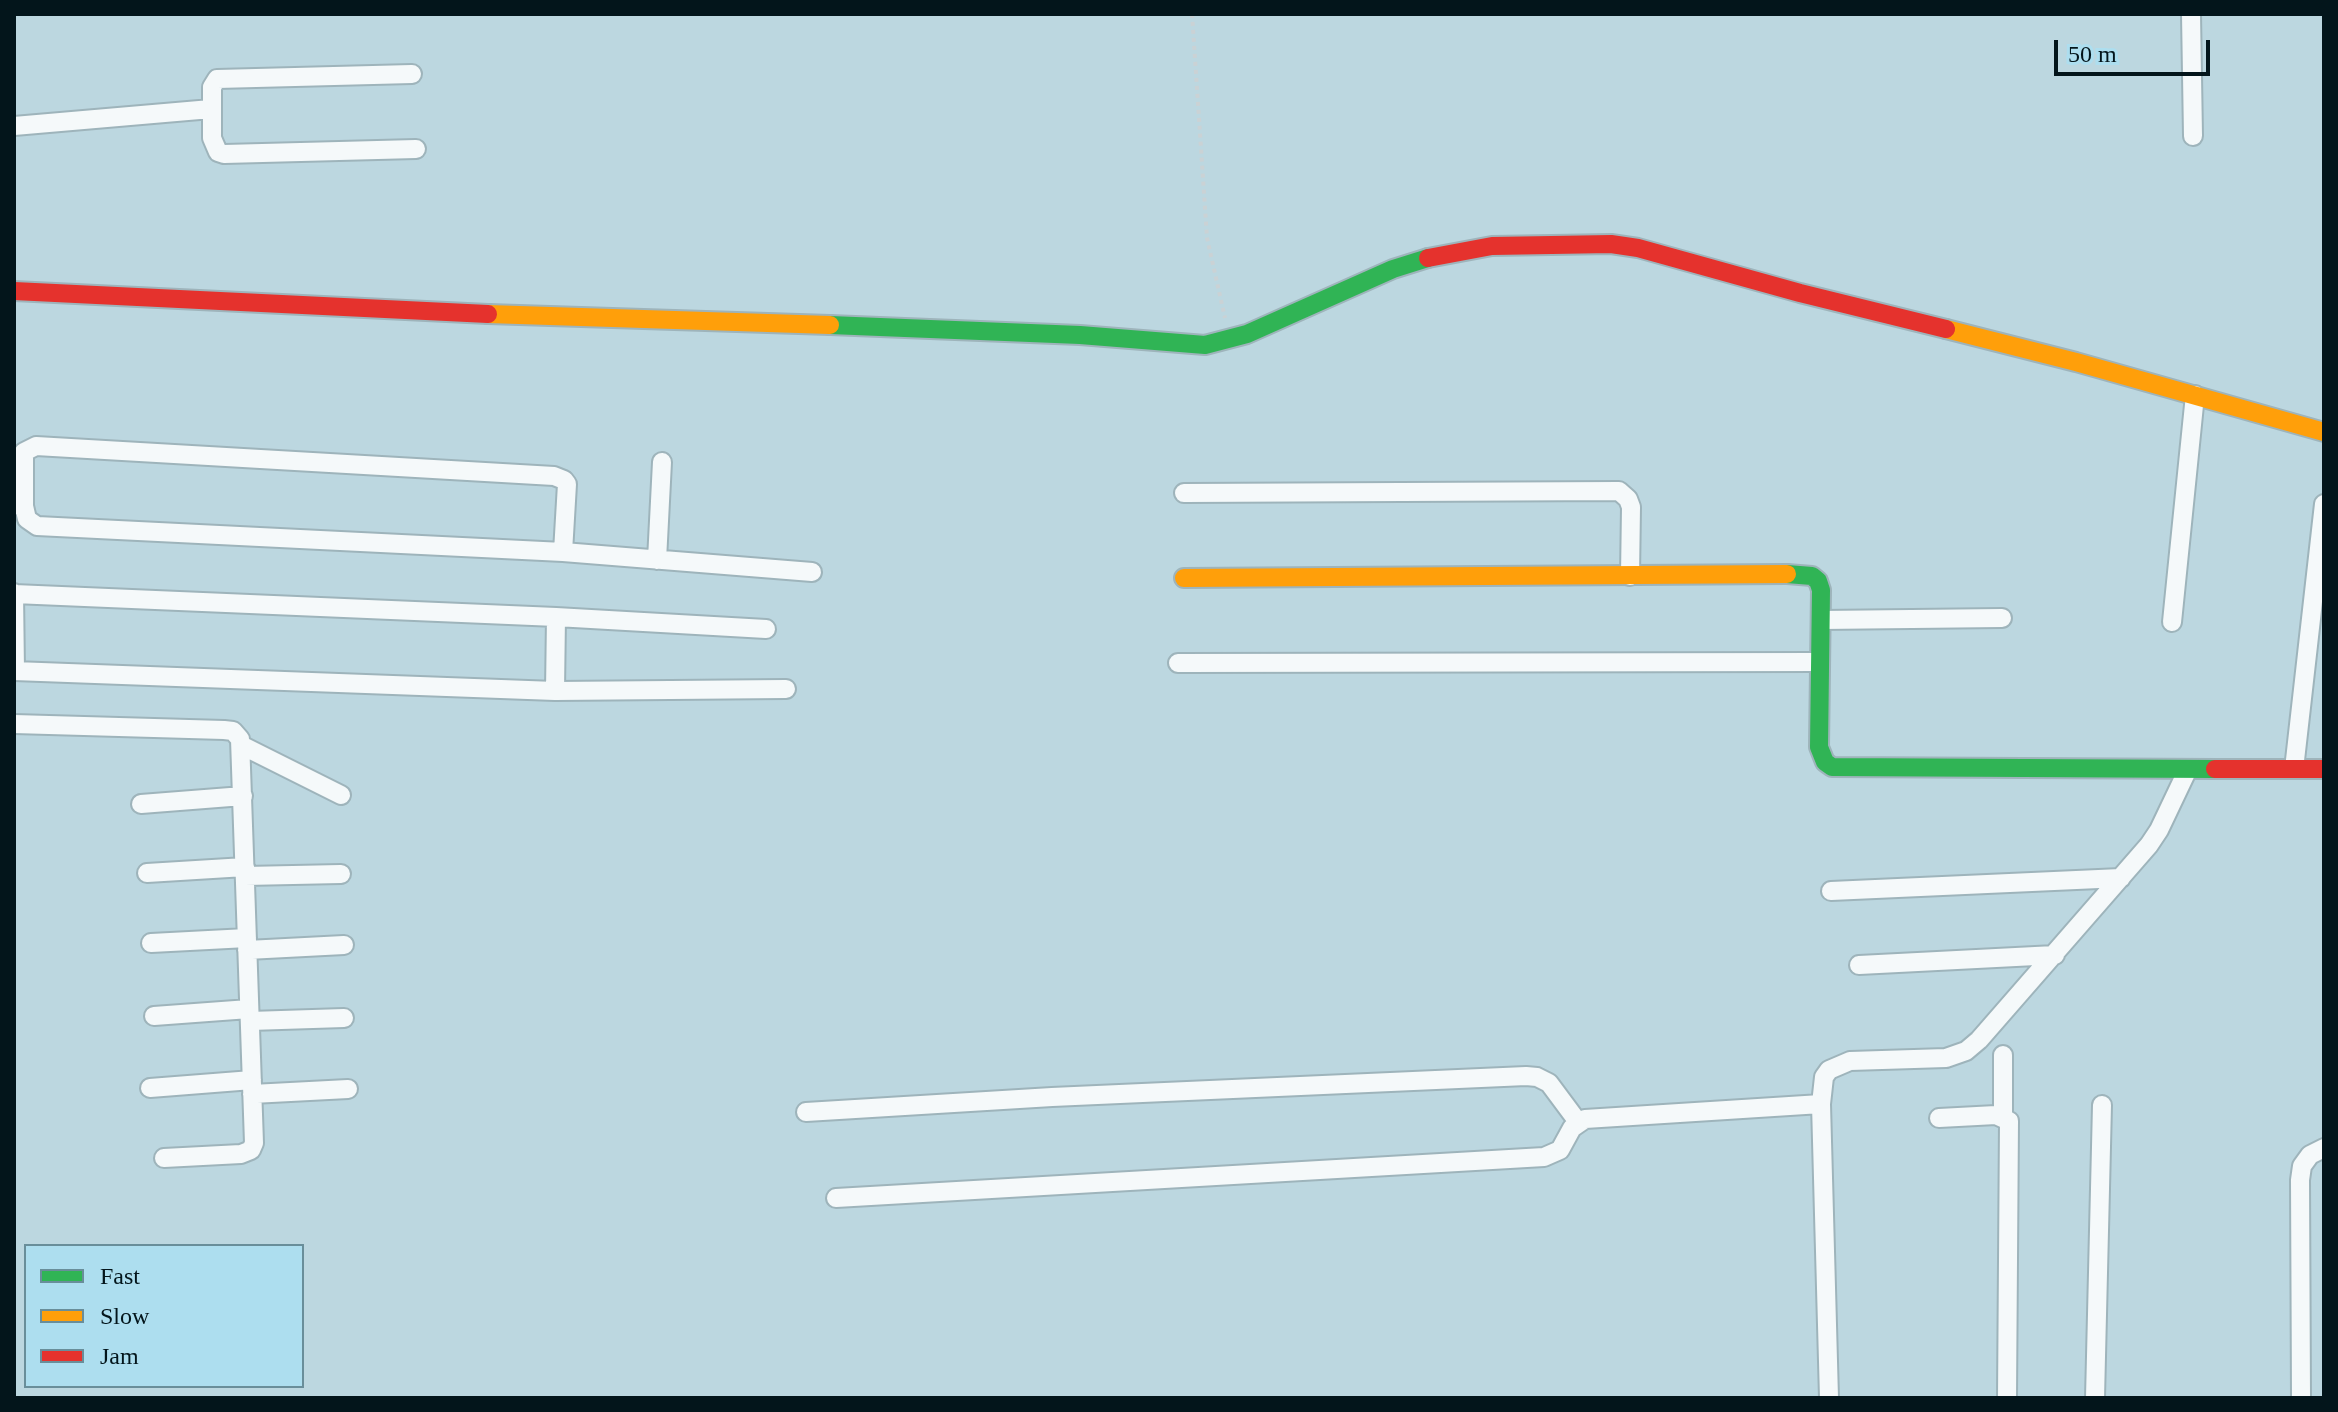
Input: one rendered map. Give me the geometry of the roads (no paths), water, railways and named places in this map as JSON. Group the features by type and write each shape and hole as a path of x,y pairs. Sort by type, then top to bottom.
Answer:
{"street":[{"path":"2191,14 2193,136"},
{"path":"412,74 224,77 213,83 212,138 218,152 224,154 416,149"},
{"path":"14,126 211,109"},
{"path":"14,291 606,320 1080,335 1205,345 1230,340 1393,269 1438,255 1492,246 1611,244 1638,248 1800,293 2076,362 2324,432"},
{"path":"2172,622 2195,395"},
{"path":"563,552 567,484 554,476 36,446 24,452 19,505 27,519 37,526 563,552 812,572"},
{"path":"657,560 662,462"},
{"path":"1184,493 1619,491 1631,507 1630,576"},
{"path":"2294,769 2324,504"},
{"path":"1184,578 1812,576 1821,590 1819,747 1825,762 1832,767 2324,769"},
{"path":"766,629 14,593 14,671 555,691 786,689"},
{"path":"555,691 556,617"},
{"path":"1821,620 2002,618"},
{"path":"1178,663 1820,662"},
{"path":"14,724 224,730 237,734 241,745 254,1143 251,1150 241,1154 164,1158"},
{"path":"241,745 341,795"},
{"path":"1829,1398 1821,1104 1824,1077 1837,1065 1850,1061 1946,1058 1966,1051 1979,1040 2159,830 2188,769"},
{"path":"141,804 243,796"},
{"path":"147,873 341,874"},
{"path":"1831,891 2121,878"},
{"path":"151,943 344,945"},
{"path":"1859,965 2055,955"},
{"path":"154,1016 344,1018"},
{"path":"2003,1055 2003,1117"},
{"path":"806,1112 1052,1097 1526,1076 1549,1083 1578,1122"},
{"path":"150,1088 348,1089"},
{"path":"836,1198 1544,1157 1560,1150 1578,1122 1585,1119 1821,1104"},
{"path":"2095,1398 2102,1105"},
{"path":"1939,1118 1996,1115 2009,1121 2007,1398"},
{"path":"2301,1398 2300,1180 2302,1166 2310,1155 2324,1148"}]}
